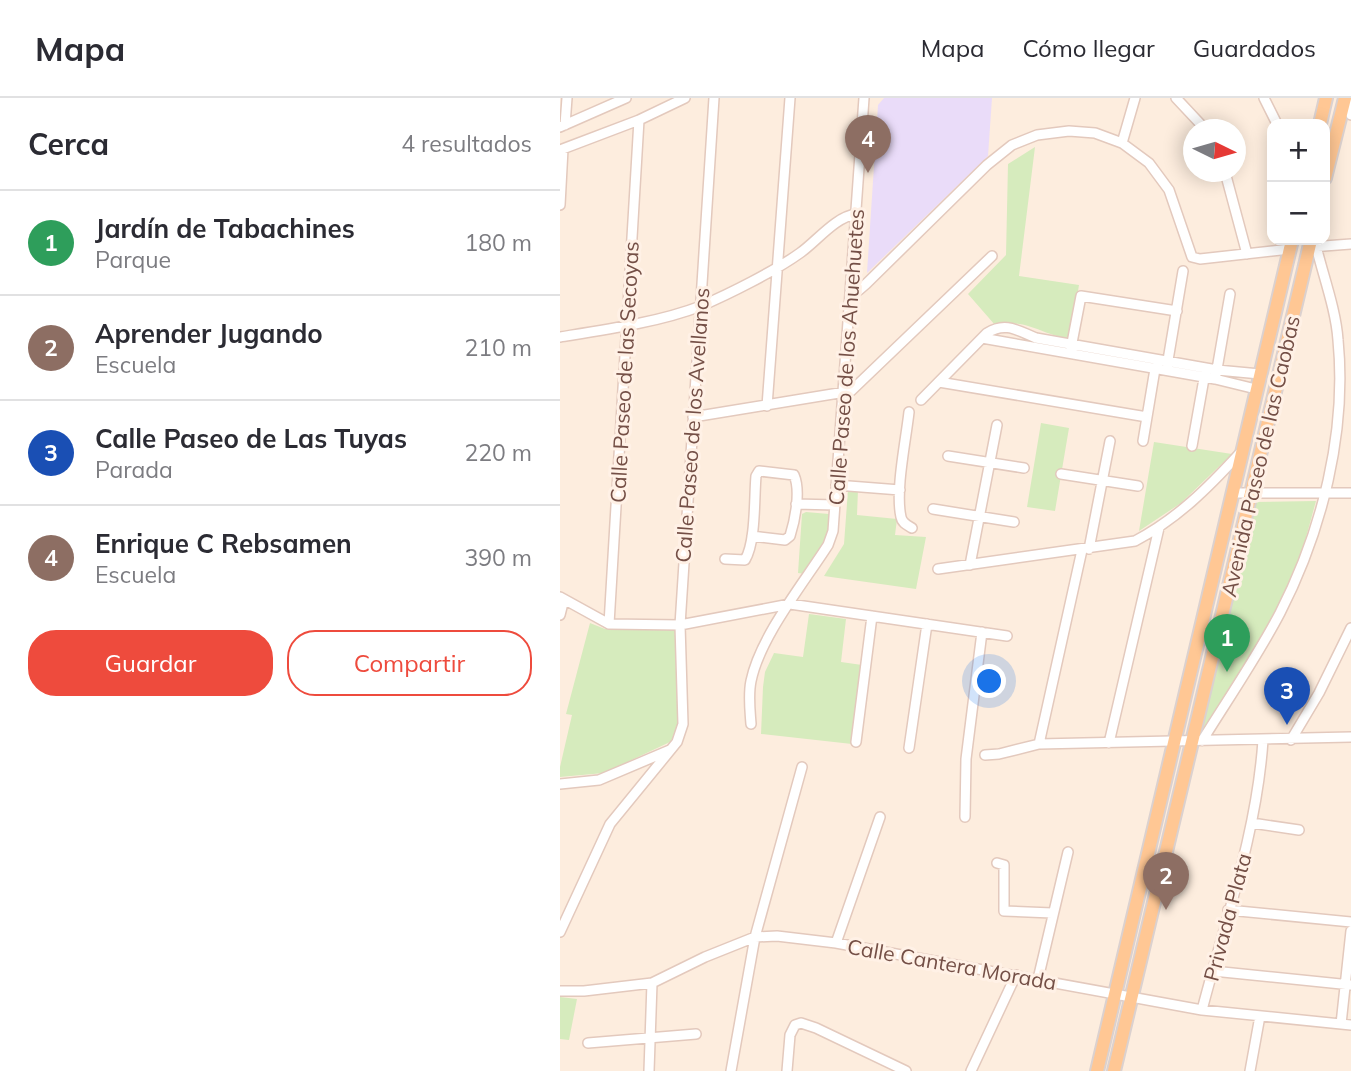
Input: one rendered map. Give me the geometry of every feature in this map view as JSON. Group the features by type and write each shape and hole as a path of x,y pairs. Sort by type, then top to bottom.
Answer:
{"main road":[{"path":"1321,119 1326,98"},
{"path":"1330,158 1345,98"},
{"name":"Avenida Paseo de las Caobas","path":"1097,1071 1232,493 1252,388 1291,245"},
{"name":"Avenida Paseo de las Caobas","path":"1114,1071 1197,741 1252,493 1312,245"},
{"path":"1275,308 1294,312"}],"street":[{"path":"563,126 567,98"},
{"path":"563,126 626,98"},
{"path":"560,205 561,150 639,120 685,98"},
{"name":"Calle Paseo de los Avellanos","path":"560,932 610,824 681,733 684,715 680,625 714,98"},
{"path":"767,406 790,98"},
{"name":"Calle Paseo de los Ahuehuetes","path":"751,724 751,682 757,661 768,638 831,538 864,98"},
{"path":"1122,143 1135,98"},
{"path":"1176,98 1196,119"},
{"path":"1264,98 1274,119"},
{"path":"1345,98 1351,115"},
{"name":"Calle Paseo de las Secoyas","path":"609,624 639,120"},
{"path":"851,291 866,284 986,164 1012,145 1037,135 1069,131 1095,134 1122,143 1149,163 1169,190 1192,257 1200,259 1247,254 1287,245"},
{"path":"1228,182 1247,254"},
{"path":"560,337 627,326 700,306 800,254 845,217 856,214"},
{"path":"1330,244 1351,244"},
{"path":"1197,741 1279,614 1307,554 1325,493 1339,414 1338,338 1312,245"},
{"path":"693,417 851,391 992,256"},
{"path":"1167,365 1184,271"},
{"path":"1216,374 1230,293"},
{"path":"1071,348 1081,296 1177,311"},
{"path":"921,400 992,330 1008,327 1071,348"},
{"path":"982,338 1071,348 1216,374 1252,388"},
{"path":"1143,441 1156,364"},
{"path":"1192,446 1205,372"},
{"path":"1216,374 1256,373"},
{"path":"939,382 1147,417"},
{"path":"909,412 900,490 901,519 912,528"},
{"path":"970,565 997,425"},
{"path":"1039,744 1110,441"},
{"path":"938,569 1135,541 1159,528 1203,493 1241,452"},
{"path":"948,456 1024,468"},
{"path":"725,559 746,559 751,536 756,476 759,471 794,475 796,504 792,533 788,538 751,536"},
{"path":"1062,474 1138,486"},
{"path":"836,485 900,490"},
{"path":"1232,493 1351,493"},
{"path":"796,504 835,505"},
{"path":"933,509 1014,522"},
{"path":"1109,743 1159,528"},
{"path":"560,615 562,598 609,624 680,625 790,604 1007,636"},
{"path":"856,741 872,616"},
{"path":"909,748 928,624"},
{"path":"1291,740 1319,693 1351,628"},
{"path":"965,817 966,759 982,632"},
{"path":"985,755 1039,744 1351,737"},
{"name":"Privada Plata","path":"1202,1010 1252,823 1263,740"},
{"path":"560,784 599,780 671,749"},
{"path":"731,1071 755,937 802,767"},
{"path":"836,943 880,817"},
{"path":"1252,823 1299,830"},
{"path":"1038,979 1068,852"},
{"path":"997,863 1004,865 1004,911 1052,913"},
{"path":"1228,910 1351,922"},
{"path":"1346,1024 1351,931"},
{"name":"Calle Cantera Morada","path":"560,990 584,991 652,983 705,957 755,937 776,936 836,943 1202,1010 1346,1024"},
{"path":"1213,971 1348,985"},
{"path":"971,1071 1016,975"},
{"path":"648,1071 652,983"},
{"path":"1251,1071 1260,1016"},
{"path":"787,1071 793,1027 801,1023 816,1028 891,1068 906,1071"},
{"path":"588,1043 696,1034"}],"shaded area":[{"path":"884,98 992,98 988,156 867,273 878,105"}],"green space":[{"path":"1035,147 1019,276 1079,285 1070,339 1025,325 995,325 968,294 1006,255 1008,164"},
{"path":"1041,423 1069,428 1055,511 1027,507"},
{"path":"1154,442 1232,454 1181,503 1139,531"},
{"path":"848,490 858,490 857,515 897,519 895,535 926,537 916,589 824,576 844,544"},
{"path":"1316,501 1302,552 1276,612 1206,731 1198,731 1254,502"},
{"path":"806,512 832,516 829,537 805,574 798,573 802,514"},
{"path":"809,614 846,619 841,662 862,665 852,744 761,734 765,672 774,653 803,657"},
{"path":"590,623 605,629 677,630 682,717 670,742 604,773 560,777 572,715 566,714"},
{"path":"560,997 577,999 569,1040 560,1039"}],"place":[{"name":"Enrique C Rebsamen","path":"868,173"},
{"name":"Jardín de Tabachines","path":"1227,672"},
{"name":"Calle Paseo de Las Tuyas","path":"1287,725"},
{"name":"Aprender Jugando","path":"1166,910"}]}
